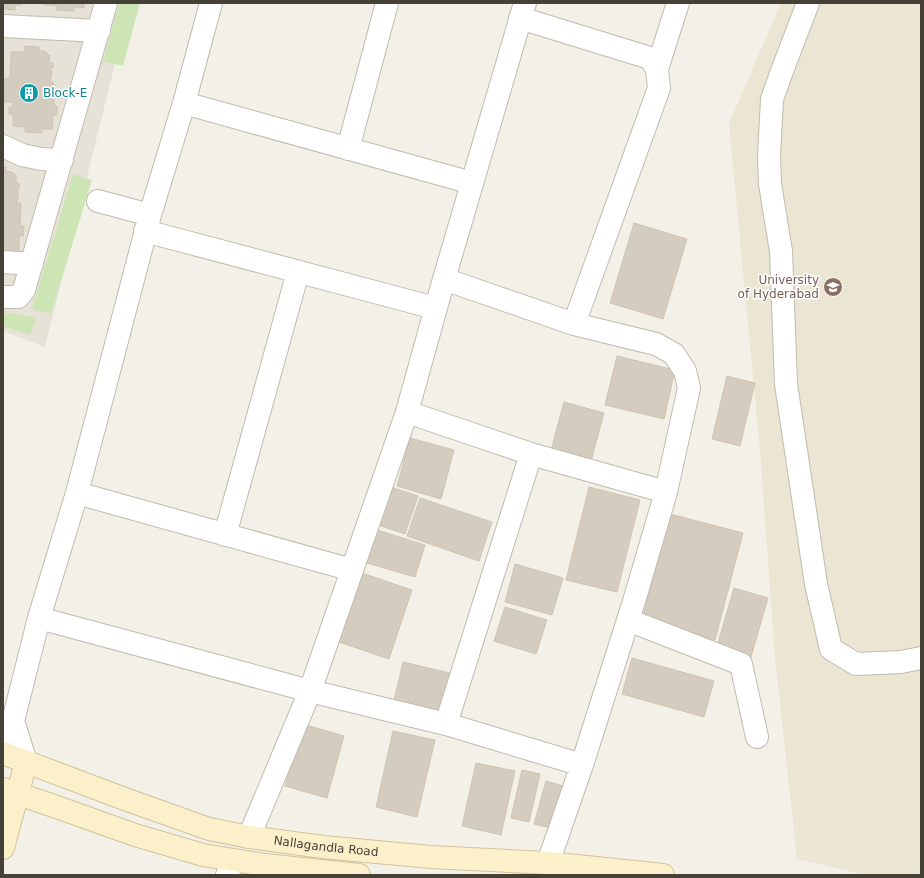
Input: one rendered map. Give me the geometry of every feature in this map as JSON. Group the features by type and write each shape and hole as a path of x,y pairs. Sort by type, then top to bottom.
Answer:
{"main road":[{"name":"Nallagandla Road","path":"3,753 209,829 249,837 323,847 431,856 548,863 663,875"},
{"path":"3,848 10,792 26,762"},
{"path":"10,792 135,835 203,855 230,868 300,870 359,875"}],"street":[{"path":"3,298 18,296 24,290 106,3"},
{"path":"26,762 8,728 39,618 77,494 148,223 184,103 211,3"},
{"path":"348,149 387,3"},
{"path":"574,324 659,88 657,69 678,3"},
{"path":"808,3 772,99 769,156 770,184 781,251 786,384 816,584 831,649 856,664 901,662 921,658"},
{"path":"249,837 310,691 406,412 522,10 650,58 657,69"},
{"path":"3,26 99,31"},
{"path":"184,103 472,182"},
{"path":"3,146 28,156 41,159 62,160"},
{"path":"98,201 148,223 298,272 435,308"},
{"path":"3,262 32,264"},
{"path":"225,535 298,272"},
{"path":"444,279 574,324 656,344 674,354 685,371 689,388 666,492 628,620 582,765 548,863"},
{"path":"406,412 531,454 666,492"},
{"path":"446,724 531,454"},
{"path":"77,494 352,570"},
{"path":"39,618 310,691 446,724 582,765"},
{"path":"628,620 740,664 757,737"}],"shaded area":[{"path":"3,3 130,3 45,347 3,331"},
{"name":"University of Hyderabad","path":"781,3 921,3 921,875 866,875 797,859 775,658 760,450 729,124"}],"green space":[{"path":"119,3 140,3 123,66 103,61"},
{"path":"73,174 92,180 51,314 32,309"},
{"path":"3,313 36,318 30,335 3,326"}],"building":[{"path":"3,3 22,3 22,5 15,5 15,10 3,9"},
{"path":"44,3 84,3 84,8 74,7 74,11 56,10 56,5 44,5"},
{"name":"Block-E","path":"25,46 39,47 39,51 45,51 47,55 50,55 49,62 53,63 53,68 50,68 50,71 52,71 50,82 53,82 54,84 54,106 57,106 57,115 53,115 52,129 42,129 42,133 25,132 25,127 13,126 13,114 9,114 9,107 13,107 13,102 3,102 3,79 10,78 11,52 24,52"},
{"path":"3,167 6,167 5,171 12,172 16,175 16,183 19,183 19,189 16,189 16,191 18,191 18,199 16,202 21,204 20,226 24,226 23,236 19,236 19,250 9,250 9,253 3,253"},
{"path":"634,223 687,239 663,319 610,303"},
{"path":"617,356 675,370 664,419 605,405"},
{"path":"727,376 755,383 740,446 712,439"},
{"path":"564,402 604,413 590,465 550,454"},
{"path":"410,438 454,450 441,499 397,486"},
{"path":"388,486 418,496 405,534 375,524"},
{"path":"589,487 640,500 617,592 566,580"},
{"path":"420,498 492,522 479,561 407,536"},
{"path":"670,514 743,533 715,640 642,620"},
{"path":"377,530 425,545 415,577 367,563"},
{"path":"515,564 563,578 552,615 505,602"},
{"path":"362,573 412,590 389,659 339,642"},
{"path":"734,588 768,598 749,664 715,653"},
{"path":"505,607 547,620 536,654 494,641"},
{"path":"632,658 714,681 704,717 622,694"},
{"path":"403,662 454,674 443,721 392,709"},
{"path":"303,724 344,736 327,798 285,786"},
{"path":"393,731 435,740 417,817 376,807"},
{"path":"476,763 515,771 501,835 462,826"},
{"path":"522,770 540,774 529,822 511,818"},
{"path":"546,781 566,787 555,829 534,824"}],"place":[{"name":"Block-E","path":"29,93"},
{"name":"University of Hyderabad","path":"833,287"}]}
